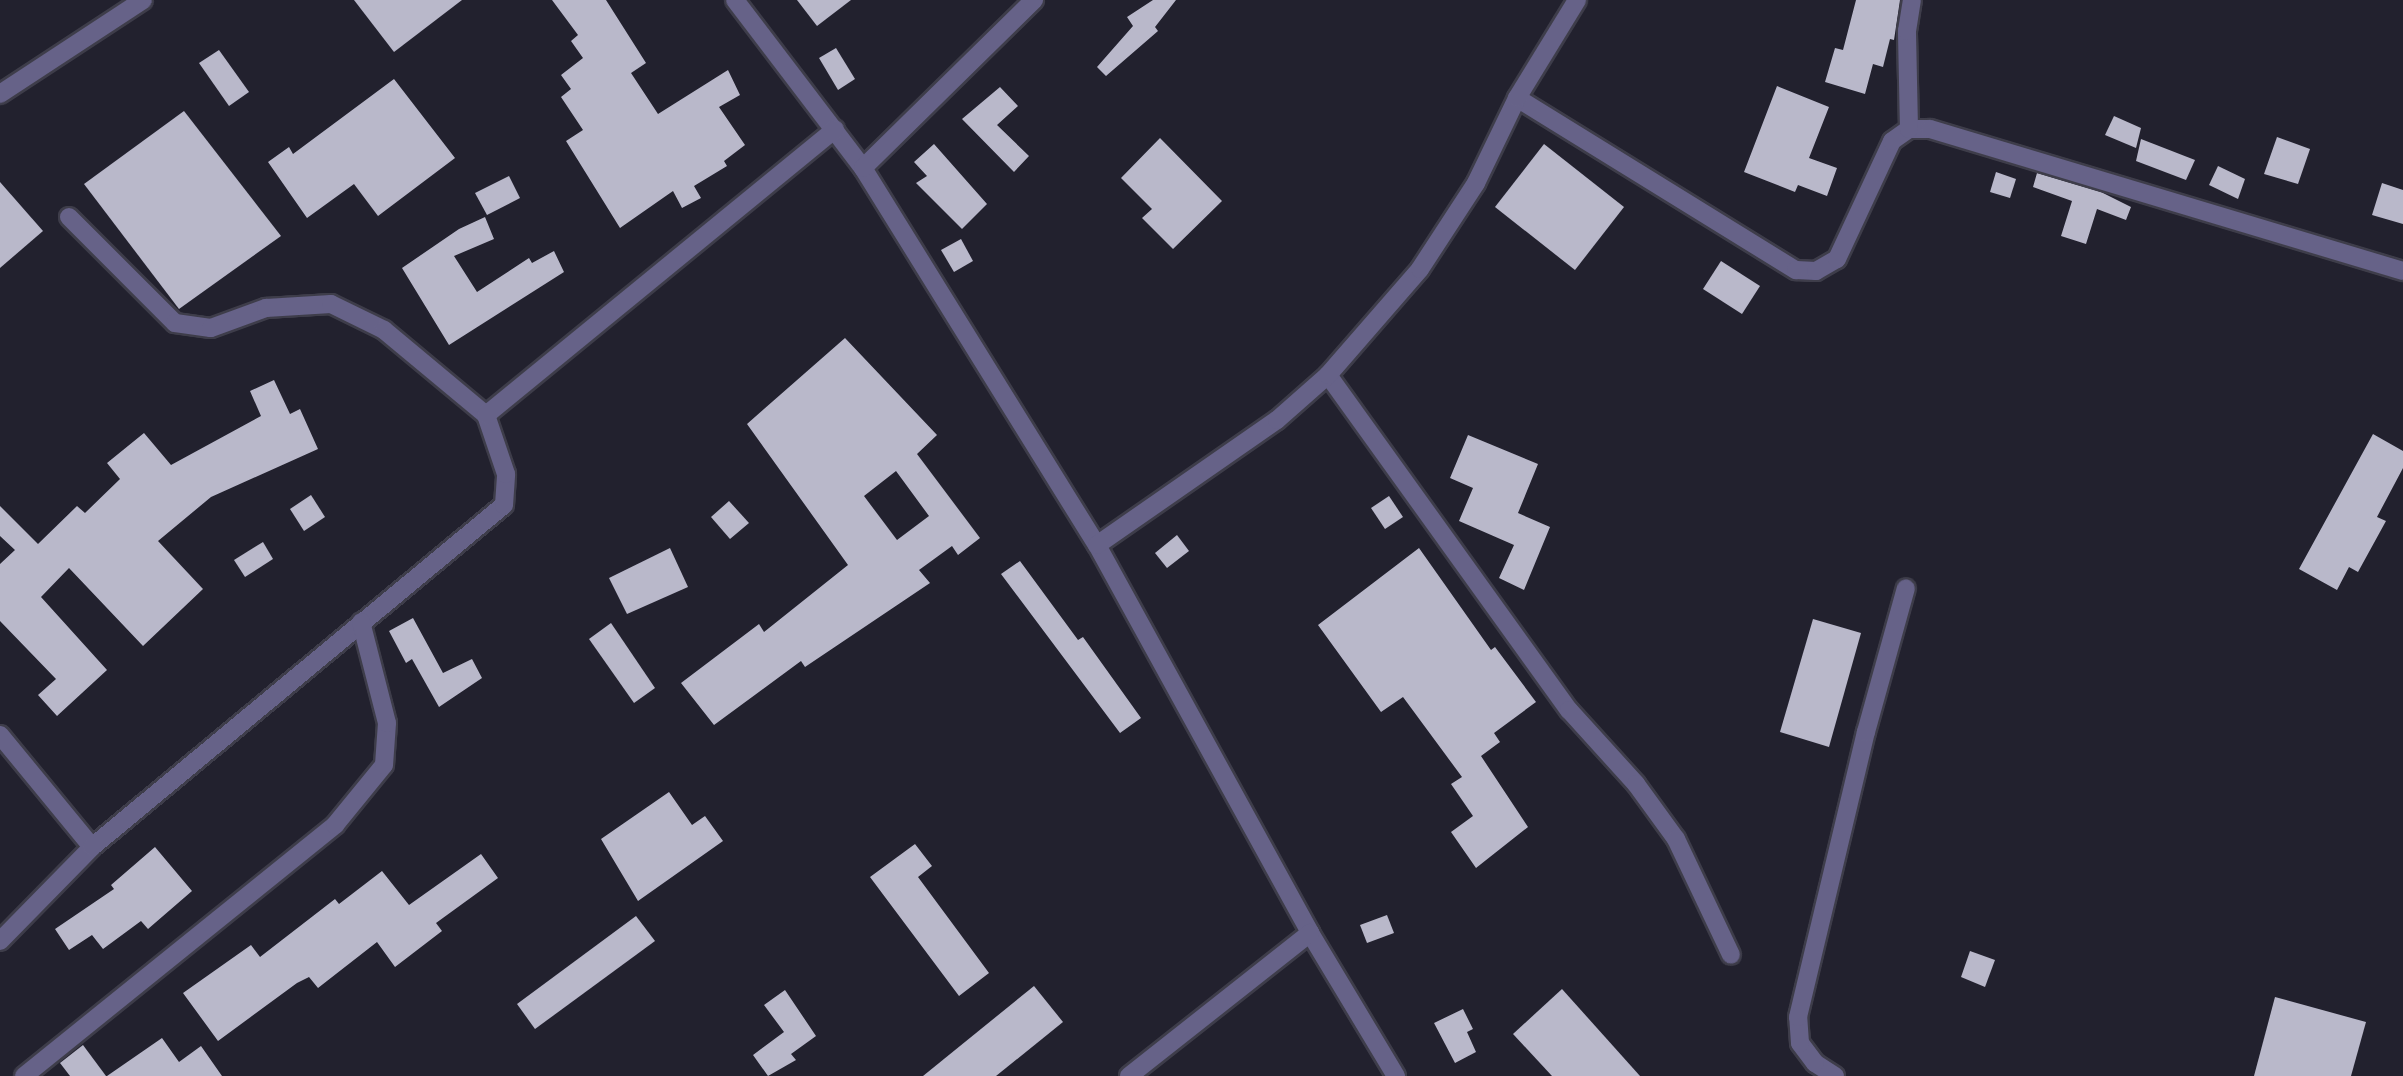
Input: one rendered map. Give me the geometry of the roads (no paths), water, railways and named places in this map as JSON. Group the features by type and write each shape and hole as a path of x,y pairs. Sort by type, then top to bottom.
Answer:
{"street":[{"path":"0,94 143,0"},
{"path":"863,168 1034,0"},
{"path":"1097,545 1277,420 1328,375 1420,269 1476,183 1517,98 1577,0"},
{"path":"1909,129 1907,30 1912,0"},
{"path":"738,1 863,168 1097,545 1310,933 1396,1076"},
{"path":"1517,98 1796,270 1816,271 1837,259 1892,141 1909,129 1930,129 2403,271"},
{"path":"486,415 835,129"},
{"path":"0,941 92,847 504,505 506,474 486,415 384,330 331,304 266,308 211,328 175,323 69,217"},
{"path":"1328,375 1570,710 1636,784 1676,839 1731,955"},
{"path":"1835,1076 1815,1063 1800,1043 1798,1017 1866,732 1906,588"},
{"path":"24,1076 335,825 384,765 387,723 361,622"},
{"path":"0,735 92,847"},
{"path":"1129,1076 1310,933"}]}
